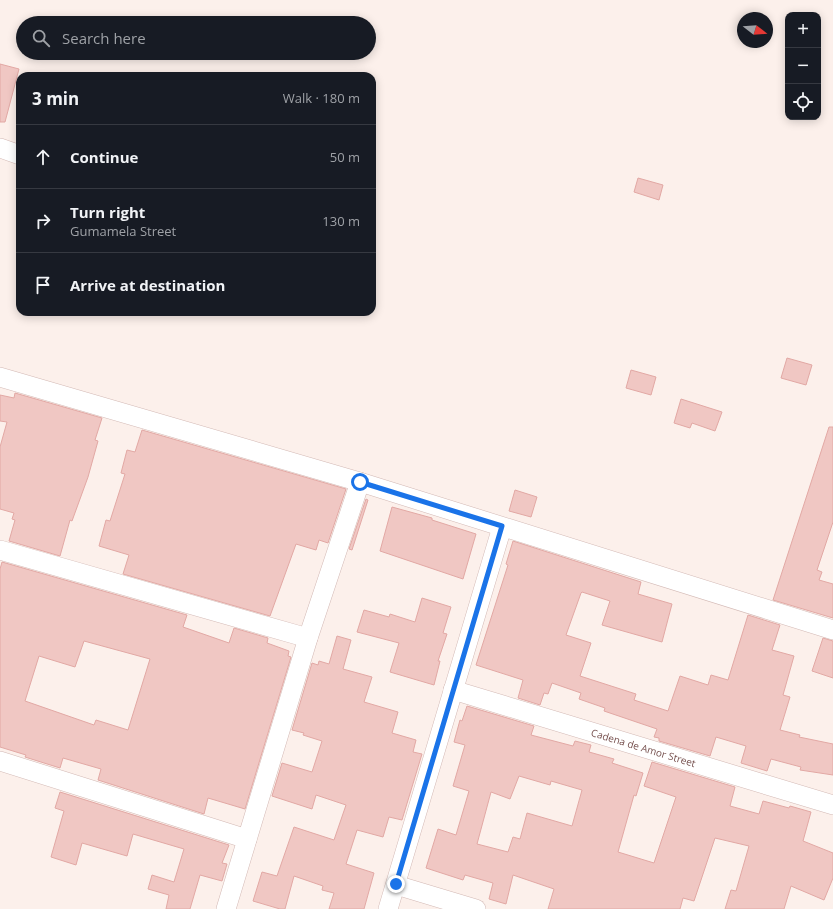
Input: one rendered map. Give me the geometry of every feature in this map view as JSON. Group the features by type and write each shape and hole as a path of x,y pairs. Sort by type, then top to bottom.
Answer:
{"street":[{"path":"0,148 16,154"},
{"path":"0,377 360,482 833,630"},
{"path":"226,909 308,638 360,482"},
{"path":"388,909 502,526"},
{"path":"0,550 308,638"},
{"name":"Cadena de Amor Street","path":"453,690 833,805"},
{"path":"0,761 248,839"},
{"path":"396,884 476,909"}],"building":[{"path":"0,64 19,69 18,72 16,72 16,80 5,122 0,122"},
{"path":"638,178 663,185 659,200 634,192"},
{"path":"787,358 812,365 806,385 781,378"},
{"path":"631,370 656,377 651,395 626,388"},
{"path":"15,393 102,418 95,440 98,441 88,477 72,521 70,520 60,556 9,541 15,520 12,519 14,513 0,509 0,447 7,422 0,421 0,395 14,398"},
{"path":"681,399 722,412 715,431 692,423 690,428 674,423"},
{"path":"829,427 833,427 833,522 817,570 822,572 819,580 833,584 833,618 773,600"},
{"path":"142,430 346,489 328,543 319,540 316,550 296,544 270,616 123,574 129,555 99,546 106,520 110,521 125,474 121,473 127,450 135,452"},
{"path":"515,490 537,497 531,517 509,511"},
{"path":"366,499 368,500 352,550 349,549"},
{"path":"392,507 432,518 432,520 476,534 463,579 380,551"},
{"path":"513,541 641,582 638,594 672,604 662,642 602,625 610,601 582,592 566,635 591,643 580,676 636,694 634,700 668,711 680,676 708,685 711,675 728,680 748,615 780,625 772,650 794,656 783,695 790,697 780,730 800,735 799,737 833,744 833,775 800,770 801,767 771,759 767,771 741,763 746,746 716,737 710,756 659,741 659,738 654,737 657,729 604,711 605,708 579,699 581,693 552,683 548,694 544,693 540,705 518,698 523,680 476,665 508,565 506,564"},
{"path":"2,562 187,615 183,627 229,643 234,628 268,638 267,643 289,651 288,656 291,657 245,809 208,798 204,814 98,780 101,769 63,758 60,768 0,747 0,569","holes":["84,641 150,659 128,730 96,720 94,725 25,701 39,656 75,667"]},
{"path":"422,598 451,607 443,633 447,634 438,661 440,661 434,685 390,672 399,643 357,632 364,610 389,617 390,614 415,622"},
{"path":"337,636 351,640 343,669 372,677 364,702 398,712 392,733 416,740 413,752 422,754 402,820 389,817 383,837 357,830 346,864 374,873 364,909 329,909 334,893 322,890 323,886 294,876 285,909 280,909 253,901 262,872 277,876 294,827 334,840 346,805 316,795 312,809 272,796 282,763 312,772 322,741 303,735 304,733 292,730 312,663 318,665 319,661 329,664"},
{"path":"823,638 833,641 833,678 812,671"},
{"path":"467,706 534,726 531,735 573,746 575,741 591,745 589,752 614,759 612,763 643,773 636,796 634,795 618,852 654,863 676,797 644,786 652,762 735,787 730,806 759,814 763,801 811,812 803,841 833,853 833,878 824,900 791,886 784,909 725,909 731,890 736,891 749,846 715,838 694,901 683,898 680,909 548,909 554,889 513,875 506,904 489,899 493,883 465,875 463,880 426,868 438,829 456,835 469,791 453,786 465,745 454,742 460,720 462,721","holes":["519,776 550,785 551,781 582,790 572,826 527,813 520,839 513,837 508,852 477,844 491,792 510,799"]},
{"path":"60,792 229,845 222,863 227,864 222,881 200,875 190,909 166,909 169,895 148,889 152,875 174,882 184,849 133,834 127,856 82,843 76,865 51,857 64,811 55,808"}],"route":[{"path":"360,482 502,526 396,884"}]}
